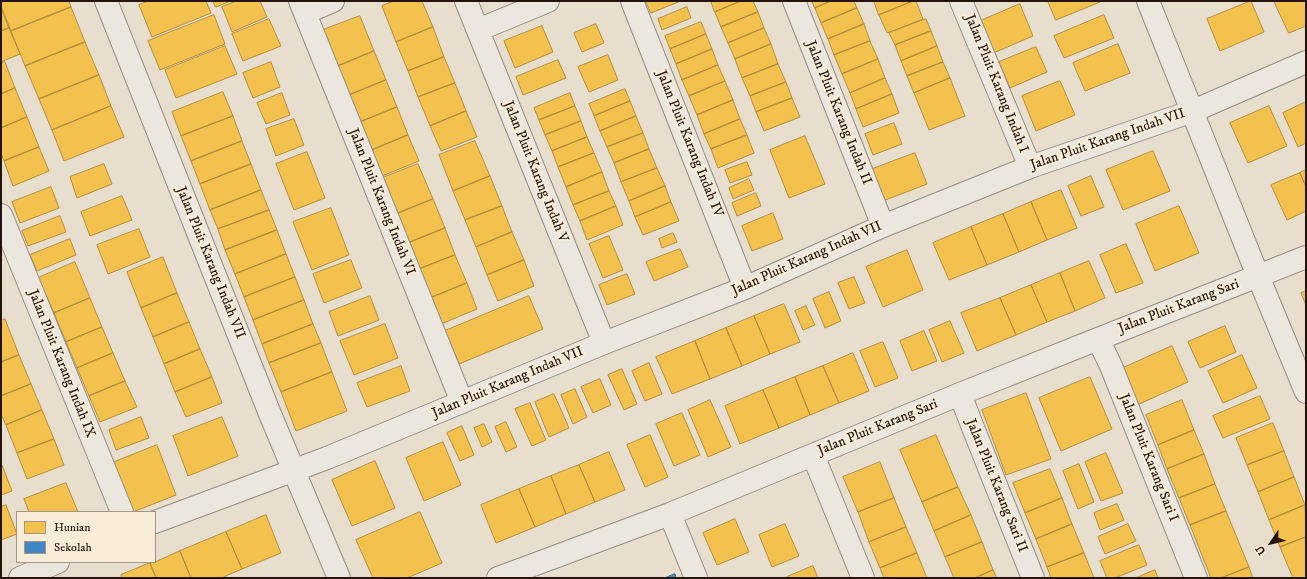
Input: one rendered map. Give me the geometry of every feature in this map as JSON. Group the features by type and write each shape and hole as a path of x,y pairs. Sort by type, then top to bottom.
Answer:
{"street":[{"name":"Jalan Pluit Karang Indah VII","path":"106,1 294,472 604,344 746,288 883,226 1030,167 1193,111 1306,62"},
{"path":"302,7 333,1"},
{"name":"Jalan Pluit Karang Indah V","path":"466,1 604,344"},
{"path":"478,30 548,1"},
{"name":"Jalan Pluit Karang Indah IV","path":"632,1 746,288"},
{"name":"Jalan Pluit Karang Indah II","path":"794,1 883,226"},
{"name":"Jalan Pluit Karang Indah I","path":"961,1 1030,167"},
{"path":"1148,1 1306,392"},
{"name":"Jalan Pluit Karang Indah VI","path":"302,7 462,402"},
{"name":"Jalan Pluit Karang Indah IX","path":"1,215 122,511"},
{"name":"Jalan Pluit Karang Sari","path":"498,578 531,572 960,394 1306,257"},
{"name":"Jalan Pluit Karang Sari I","path":"1098,339 1111,366 1196,578"},
{"name":"Jalan Pluit Karang Sari II","path":"960,394 1033,578"},
{"path":"813,455 863,578"},
{"path":"156,522 294,472 339,578"},
{"path":"670,514 696,578"},
{"path":"20,578 56,563"}],"building: Hunian":[{"path":"1,1 69,1 71,7 11,31 1,6"},
{"path":"149,1 206,1 211,13 152,37 139,5"},
{"path":"213,1 231,1 216,7"},
{"path":"237,1 260,1 267,17 232,32 222,7"},
{"path":"394,1 422,1 433,27 396,42 382,6"},
{"path":"646,1 681,1 651,13"},
{"path":"711,1 741,1 715,12"},
{"path":"741,1 753,1 758,12 721,27 715,12"},
{"path":"812,1 831,1 815,8"},
{"path":"831,1 854,1 857,8 821,23 815,8"},
{"path":"874,1 913,1 879,15"},
{"path":"916,1 923,19 887,33 879,15"},
{"path":"1048,1 1099,1 1100,2 1056,20"},
{"path":"1251,1 1264,32 1220,51 1207,19"},
{"path":"1274,1 1306,1 1306,26 1289,33"},
{"path":"1020,4 1033,36 991,54 978,22"},
{"path":"71,7 85,42 25,66 11,31"},
{"path":"687,7 691,18 662,30 658,19"},
{"path":"1,8 9,28 1,31"},
{"path":"857,8 864,24 828,39 821,23"},
{"path":"758,12 764,28 728,43 721,27"},
{"path":"214,15 225,44 160,70 148,41"},
{"path":"1104,15 1114,38 1064,58 1054,36"},
{"path":"360,16 374,51 338,66 323,30"},
{"path":"269,19 281,46 243,61 232,34"},
{"path":"926,19 931,31 895,45 889,33"},
{"path":"701,22 706,34 670,49 665,36"},
{"path":"596,24 604,43 582,52 574,33"},
{"path":"864,24 870,41 834,55 828,39"},
{"path":"542,26 553,52 515,68 504,41"},
{"path":"433,27 444,57 408,71 396,42"},
{"path":"9,28 20,54 1,62 1,31"},
{"path":"764,28 771,44 735,59 728,43"},
{"path":"931,31 937,46 901,61 895,45"},
{"path":"706,34 712,49 676,64 670,49"},
{"path":"870,41 878,59 842,74 834,55"},
{"path":"85,42 99,75 39,99 25,66"},
{"path":"771,44 778,64 742,78 735,59"},
{"path":"1118,44 1130,73 1085,91 1073,63"},
{"path":"225,46 237,74 176,98 165,70"},
{"path":"937,46 943,62 907,76 901,61"},
{"path":"1036,47 1047,72 1010,88 999,62"},
{"path":"712,49 718,65 682,80 676,64"},
{"path":"374,51 386,80 349,95 338,66"},
{"path":"608,55 618,80 589,92 578,67"},
{"path":"444,57 455,83 418,97 408,71"},
{"path":"878,59 885,78 850,93 842,74"},
{"path":"558,60 566,78 523,95 516,77"},
{"path":"5,62 15,88 1,94 1,63"},
{"path":"271,62 280,87 253,98 243,73"},
{"path":"943,62 950,78 914,93 907,76"},
{"path":"778,64 786,82 750,96 742,78"},
{"path":"718,65 725,81 689,96 682,80"},
{"path":"99,75 111,106 52,130 39,99"},
{"path":"885,78 892,94 856,109 850,93"},
{"path":"950,78 965,116 929,130 914,93"},
{"path":"386,80 397,107 360,122 349,95"},
{"path":"725,81 733,100 697,115 689,96"},
{"path":"1060,81 1075,115 1036,131 1022,96"},
{"path":"786,82 792,98 756,112 750,96"},
{"path":"455,83 466,111 430,126 418,97"},
{"path":"15,88 27,117 1,128 1,94"},
{"path":"625,89 630,101 594,116 589,104"},
{"path":"223,92 233,116 181,136 172,112"},
{"path":"282,93 290,115 266,124 257,103"},
{"path":"570,93 575,106 539,120 534,108"},
{"path":"892,94 899,113 863,127 856,109"},
{"path":"792,98 800,117 764,131 756,112"},
{"path":"733,100 740,119 704,134 697,115"},
{"path":"630,101 636,116 600,131 594,116"},
{"path":"1306,102 1306,143 1298,147 1283,113"},
{"path":"111,106 124,137 64,161 52,130"},
{"path":"575,106 581,121 545,135 539,120"},
{"path":"1269,106 1287,146 1248,163 1230,123"},
{"path":"397,107 408,135 372,150 360,122"},
{"path":"466,111 477,137 441,151 430,126"},
{"path":"233,116 242,141 191,161 181,136"},
{"path":"636,116 643,133 607,147 600,131"},
{"path":"27,117 39,147 4,161 1,154 1,128"},
{"path":"294,119 304,145 276,156 266,129"},
{"path":"740,119 747,135 711,149 704,134"},
{"path":"581,121 587,137 552,151 545,135"},
{"path":"894,123 902,144 873,155 865,134"},
{"path":"643,133 649,149 614,163 607,147"},
{"path":"408,135 419,161 382,176 372,150"},
{"path":"747,135 754,153 718,168 711,149"},
{"path":"805,136 825,184 789,198 770,150"},
{"path":"587,137 594,153 558,167 552,151"},
{"path":"242,141 251,164 200,184 191,161"},
{"path":"475,141 490,176 453,191 439,155"},
{"path":"39,147 49,171 13,186 4,161"},
{"path":"649,149 657,168 621,182 614,163"},
{"path":"1153,151 1170,191 1123,210 1106,170"},
{"path":"307,152 325,198 294,210 276,164"},
{"path":"594,153 602,172 566,187 558,167"},
{"path":"915,153 927,184 883,201 870,170"},
{"path":"747,162 752,175 730,183 725,170"},
{"path":"104,164 112,184 77,198 70,177"},
{"path":"251,164 261,190 210,210 200,184"},
{"path":"418,164 433,199 396,214 382,178"},
{"path":"657,168 665,186 629,201 621,182"},
{"path":"1306,170 1306,187 1300,173"},
{"path":"602,172 609,191 573,205 566,187"},
{"path":"1300,173 1306,187 1306,211 1287,220 1271,185"},
{"path":"490,176 502,206 465,220 453,191"},
{"path":"1091,176 1104,207 1081,216 1068,186"},
{"path":"749,179 754,190 733,199 729,188"},
{"path":"665,186 671,202 635,217 629,201"},
{"path":"51,187 59,208 20,223 12,202"},
{"path":"261,190 269,210 218,229 210,210"},
{"path":"1061,190 1077,228 1047,240 1031,202"},
{"path":"609,191 616,206 580,221 573,205"},
{"path":"756,193 761,206 737,216 732,203"},
{"path":"122,196 132,220 90,236 81,212"},
{"path":"433,199 445,228 408,243 396,214"},
{"path":"671,202 679,221 643,235 635,217"},
{"path":"1031,202 1047,240 1019,252 1003,214"},
{"path":"502,206 512,232 476,247 465,220"},
{"path":"616,206 623,225 587,240 580,221"},
{"path":"1179,206 1199,253 1155,271 1136,224"},
{"path":"331,208 349,255 312,270 293,222"},
{"path":"269,210 277,230 225,250 218,229"},
{"path":"773,213 783,239 752,251 742,226"},
{"path":"1003,214 1019,252 987,265 971,227"},
{"path":"60,216 66,232 28,246 22,231"},
{"path":"971,227 987,265 949,280 933,243"},
{"path":"445,228 455,255 419,269 408,243"},
{"path":"139,229 150,257 108,274 97,245"},
{"path":"277,230 286,254 235,274 225,250"},
{"path":"512,232 524,260 487,275 476,247"},
{"path":"673,233 677,242 662,248 659,239"},
{"path":"609,236 623,270 603,278 589,244"},
{"path":"70,239 76,255 37,271 30,255"},
{"path":"1126,244 1143,283 1116,293 1100,255"},
{"path":"680,249 688,267 654,281 646,262"},
{"path":"907,250 923,290 883,307 866,267"},
{"path":"286,254 295,277 244,297 235,274"},
{"path":"455,255 467,283 430,298 419,269"},
{"path":"163,257 177,293 141,308 127,272"},
{"path":"351,260 362,288 324,303 313,274"},
{"path":"524,260 534,286 498,301 487,275"},
{"path":"1089,261 1105,298 1075,311 1060,273"},
{"path":"75,262 90,298 54,313 38,278"},
{"path":"1060,273 1075,311 1047,322 1031,285"},
{"path":"627,274 635,294 607,305 599,285"},
{"path":"295,277 304,300 253,320 244,297"},
{"path":"854,277 865,303 849,309 838,283"},
{"path":"467,283 477,309 441,324 430,298"},
{"path":"1031,285 1047,322 1016,335 1000,298"},
{"path":"1306,291 1306,305 1301,293"},
{"path":"829,292 841,321 825,328 813,299"},
{"path":"177,293 189,322 153,337 141,308"},
{"path":"370,296 379,320 338,336 329,312"},
{"path":"529,296 543,329 459,364 445,331"},
{"path":"90,298 102,327 66,342 54,313"},
{"path":"1000,298 1016,335 977,351 961,313"},
{"path":"304,300 313,324 262,344 253,320"},
{"path":"784,304 800,342 770,354 754,316"},
{"path":"806,306 815,325 803,330 795,311"},
{"path":"754,316 770,354 742,366 726,328"},
{"path":"5,319 19,355 1,362 1,321"},
{"path":"950,321 964,353 942,362 929,330"},
{"path":"189,322 200,349 164,364 153,337"},
{"path":"313,324 321,343 269,363 262,344"},
{"path":"385,324 398,358 354,375 340,341"},
{"path":"1225,326 1236,352 1200,368 1188,342"},
{"path":"102,327 113,353 77,368 66,342"},
{"path":"726,328 742,366 710,379 695,341"},
{"path":"924,331 937,361 912,371 900,341"},
{"path":"695,341 710,379 672,394 656,357"},
{"path":"883,342 898,378 875,387 860,351"},
{"path":"321,343 332,372 281,392 269,363"},
{"path":"1172,346 1188,382 1137,405 1121,369"},
{"path":"200,349 212,377 175,392 164,364"},
{"path":"113,353 125,381 89,396 77,368"},
{"path":"853,353 869,391 839,403 823,366"},
{"path":"19,355 31,384 1,396 1,362"},
{"path":"1242,355 1257,388 1223,403 1208,371"},
{"path":"649,363 662,394 645,401 632,371"},
{"path":"401,366 410,391 367,407 357,383"},
{"path":"823,366 839,403 810,415 795,377"},
{"path":"622,369 637,404 624,410 608,375"},
{"path":"332,372 347,411 296,431 281,392"},
{"path":"212,377 222,403 186,417 175,392"},
{"path":"795,377 810,415 779,428 763,390"},
{"path":"1090,377 1112,429 1061,451 1039,398"},
{"path":"600,379 611,405 593,413 581,387"},
{"path":"125,381 137,407 100,422 89,396"},
{"path":"31,384 42,410 6,425 1,414 1,396"},
{"path":"575,389 587,417 573,424 561,395"},
{"path":"763,390 779,428 740,444 725,406"},
{"path":"1026,393 1051,459 1006,475 982,410"},
{"path":"554,394 569,428 549,437 535,402"},
{"path":"1260,396 1270,419 1223,438 1213,416"},
{"path":"710,400 731,447 708,457 688,410"},
{"path":"1182,400 1194,430 1158,445 1146,415"},
{"path":"530,403 546,440 532,446 515,409"},
{"path":"42,410 54,439 17,453 6,425"},
{"path":"682,413 700,455 674,466 656,424"},
{"path":"141,417 149,438 116,450 109,430"},
{"path":"222,417 238,456 188,476 173,436"},
{"path":"506,422 517,447 506,452 495,427"},
{"path":"1273,423 1284,451 1247,465 1236,438"},
{"path":"484,424 492,442 482,447 474,428"},
{"path":"462,426 474,455 460,461 447,433"},
{"path":"1194,430 1204,454 1167,469 1158,445"},
{"path":"650,435 668,477 645,487 627,445"},
{"path":"936,435 958,487 922,502 900,450"},
{"path":"54,439 64,465 27,479 17,453"},
{"path":"443,442 461,485 424,501 406,458"},
{"path":"157,445 176,495 133,511 112,463"},
{"path":"1284,451 1294,477 1258,492 1247,465"},
{"path":"609,452 625,490 595,502 579,465"},
{"path":"1106,453 1123,493 1101,501 1085,462"},
{"path":"1204,454 1215,484 1179,498 1167,469"},
{"path":"375,461 395,508 352,526 332,480"},
{"path":"880,462 894,498 858,512 843,477"},
{"path":"1079,464 1094,502 1078,509 1063,471"},
{"path":"1,465 12,491 1,495"},
{"path":"579,465 595,502 566,514 551,476"},
{"path":"1050,469 1062,498 1025,513 1013,483"},
{"path":"551,476 566,514 535,527 519,489"},
{"path":"1294,477 1305,505 1269,520 1258,492"},
{"path":"66,483 78,511 29,511 24,499"},
{"path":"1215,484 1226,511 1190,525 1179,498"},
{"path":"958,487 971,515 934,531 922,502"},
{"path":"519,489 535,527 496,543 481,505"},
{"path":"894,498 906,527 869,542 858,512"},
{"path":"1062,498 1072,524 1036,539 1025,513"},
{"path":"1117,504 1124,520 1100,530 1094,513"},
{"path":"6,505 16,534 1,540 1,507"},
{"path":"1305,505 1306,537 1280,547 1269,520"},
{"path":"1226,511 1249,567 1221,578 1211,578 1190,525"},
{"path":"420,512 442,563 407,578 373,578 356,540"},
{"path":"266,515 281,553 242,569 226,532"},
{"path":"971,515 982,542 945,557 934,531"},
{"path":"735,519 749,552 717,565 703,533"},
{"path":"785,524 799,556 772,567 759,535"},
{"path":"1072,524 1084,553 1047,567 1036,539"},
{"path":"1128,524 1136,541 1105,554 1098,537"},
{"path":"906,527 917,553 880,568 869,542"},
{"path":"226,532 242,569 221,578 191,578 180,551"},
{"path":"1306,537 1306,578 1293,578 1280,547"},
{"path":"982,542 993,570 975,578 954,578 945,557"},
{"path":"1139,545 1147,565 1115,578 1107,578 1100,561"},
{"path":"180,551 191,578 156,578 150,563 156,563 156,562"},
{"path":"917,553 927,578 884,578 880,568"},
{"path":"1084,553 1094,578 1051,578 1047,567"},
{"path":"150,563 156,578 122,578 121,575"},
{"path":"813,566 818,578 787,577"},
{"path":"1249,567 1253,578 1221,578"},
{"path":"993,570 997,578 975,578"},
{"path":"1155,570 1158,578 1136,578"}],"building: Sekolah":[{"path":"675,574 676,578 665,578"}]}
